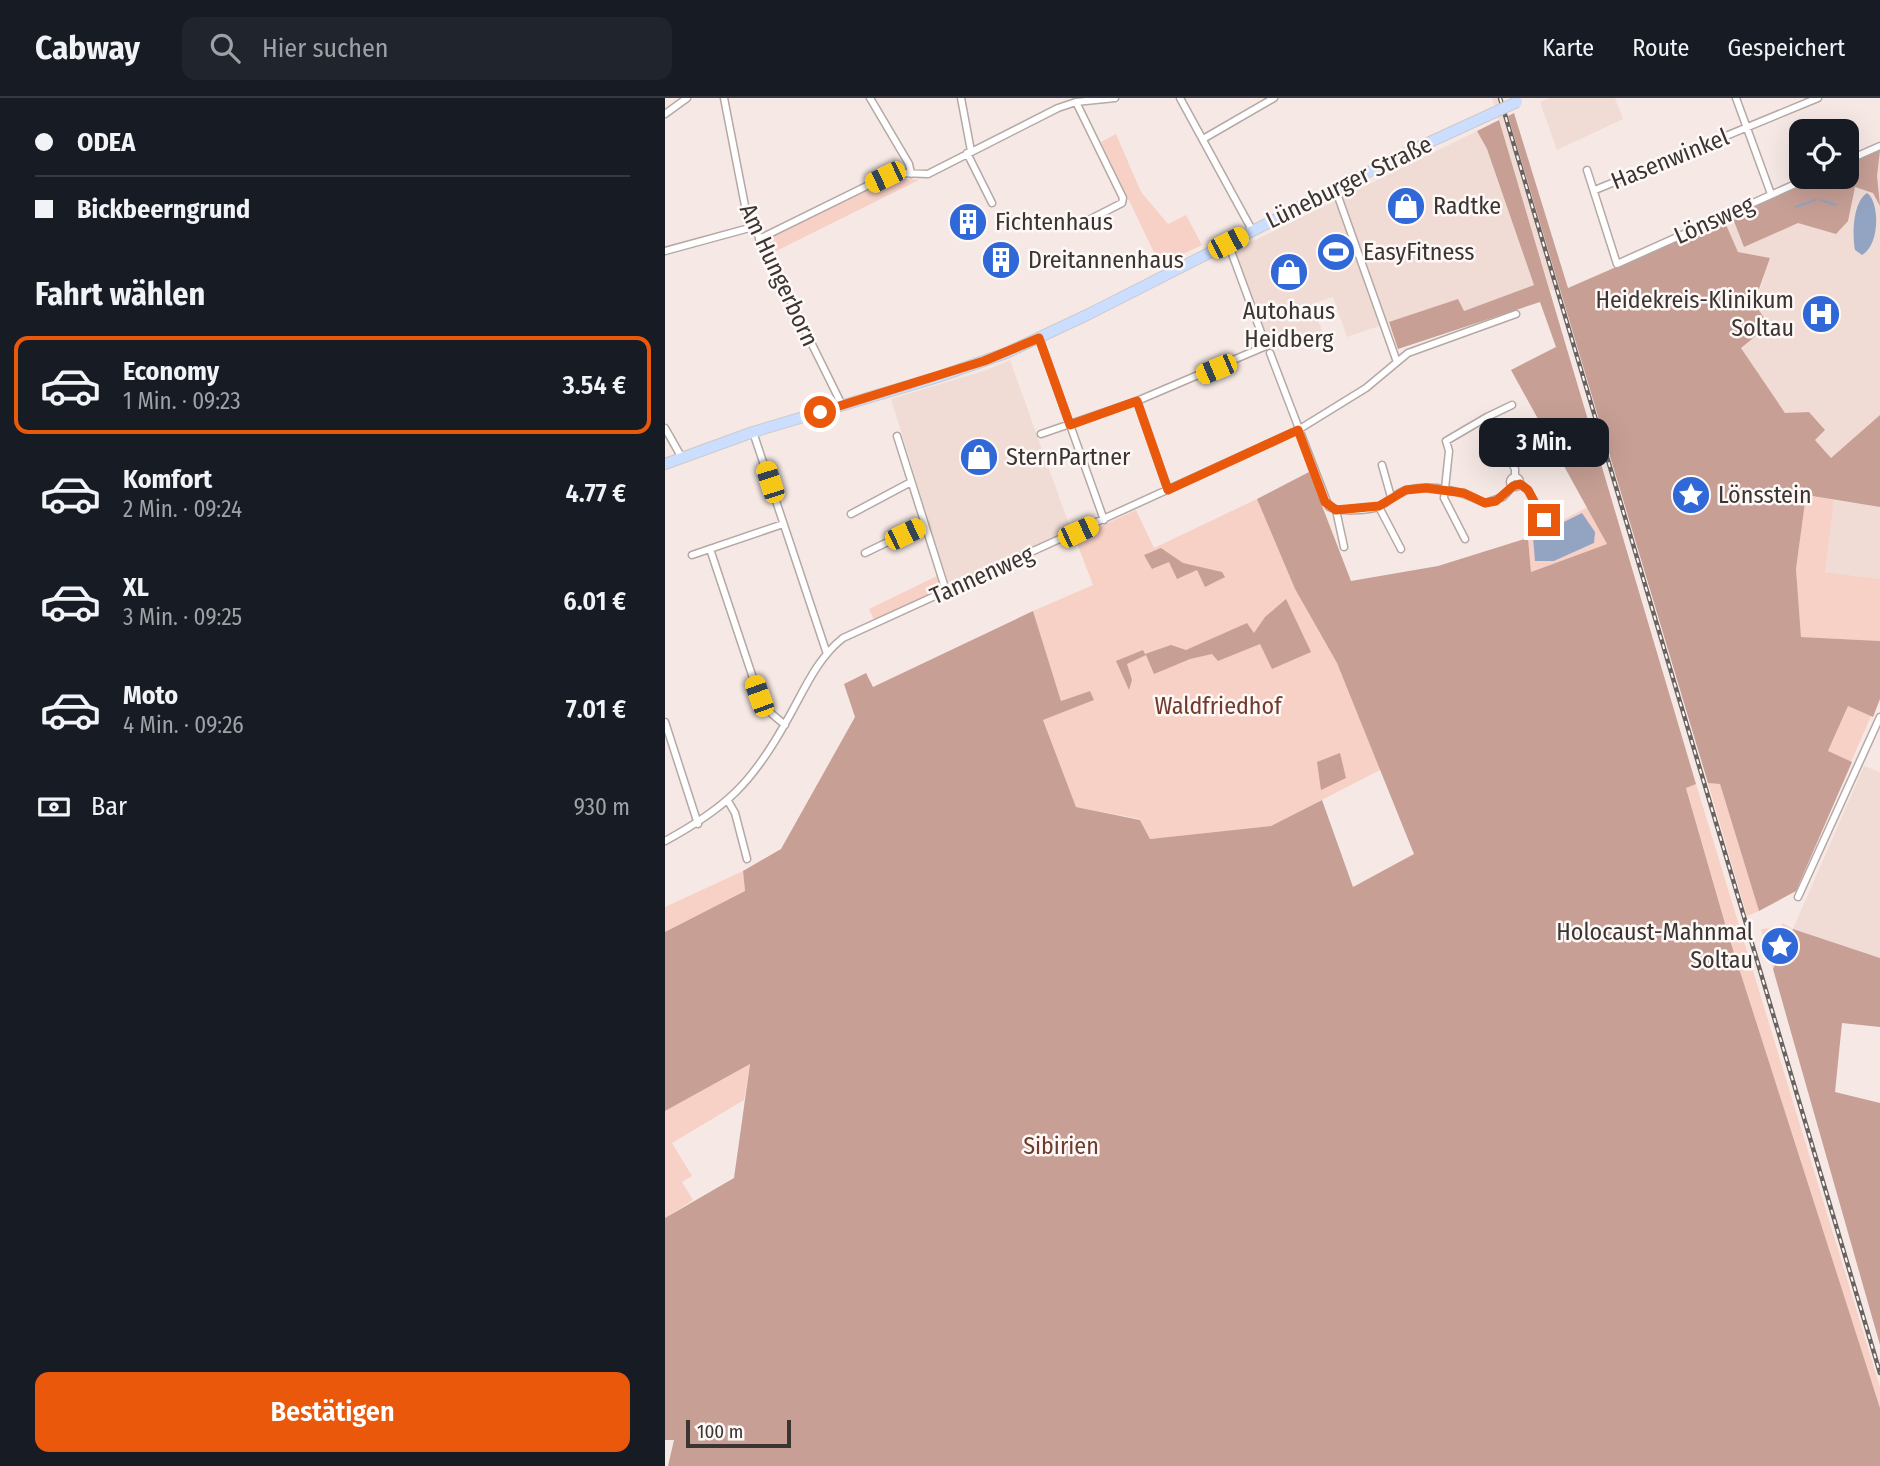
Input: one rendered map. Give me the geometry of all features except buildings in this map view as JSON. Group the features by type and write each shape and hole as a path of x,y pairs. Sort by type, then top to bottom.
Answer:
{"main road":[{"name":"Lüneburger Straße","path":"665,464 753,432 984,361 1039,338 1335,188 1522,100"}],"street":[{"path":"665,114 687,98"},
{"name":"Am Hungerborn","path":"724,98 741,195 753,227 842,405"},
{"path":"870,98 909,163 911,174"},
{"path":"961,98 969,152 992,203"},
{"path":"759,239 885,177 928,174 1076,102 1115,98"},
{"path":"1180,98 1252,230"},
{"path":"1203,139 1274,98"},
{"name":"Hasenwinkel","path":"1737,98 1771,194"},
{"path":"1747,128 1818,98"},
{"path":"1076,102 1123,198 1122,203 1077,226"},
{"name":"Hasenwinkel","path":"1595,190 1747,128"},
{"path":"1859,155 1880,146"},
{"name":"Hasenwinkel","path":"1587,170 1617,264"},
{"name":"Lönsweg","path":"1617,264 1789,186"},
{"path":"1335,188 1397,362"},
{"path":"665,251 753,227"},
{"path":"1041,434 1137,401 1266,345 1228,243"},
{"name":"Tannenweg","path":"665,841 698,824 728,801 762,762 826,651 843,638 1298,430 1366,388 1397,362 1418,349 1516,314"},
{"path":"1039,338 1104,520"},
{"path":"1269,353 1325,502 1336,510 1379,506 1406,490 1443,488 1485,503 1503,497 1516,485"},
{"path":"1137,401 1168,490"},
{"path":"1465,540 1444,498 1449,451 1446,441 1512,405"},
{"path":"1487,417 1515,469 1515,476 1510,480 1528,490 1544,520"},
{"path":"665,428 682,458"},
{"path":"753,432 826,651"},
{"path":"897,436 946,591"},
{"path":"1382,465 1391,497"},
{"path":"851,514 911,482"},
{"path":"1379,506 1401,549"},
{"path":"1336,510 1344,547"},
{"path":"692,555 783,524"},
{"path":"865,553 925,524"},
{"path":"711,549 759,696 772,714 785,725"},
{"path":"1798,897 1880,717"},
{"path":"665,722 698,824"},
{"path":"728,801 747,859"}],"shaded area":[{"path":"1492,98 1503,98 1562,291 1550,290"},
{"path":"1550,98 1615,98 1623,119 1557,150 1540,102"},
{"path":"1477,131 1487,149 1534,285 1463,311 1458,299 1347,337 1333,297 1312,304 1324,336 1295,347 1290,333 1267,341 1233,251"},
{"name":"Heidekreis-Klinikum Soltau","path":"1880,150 1880,415 1831,458 1815,440 1825,430 1809,412 1785,414 1741,348 1770,258 1738,252 1724,220 1793,189 1859,189 1859,159"},
{"path":"1010,360 1072,533 949,587 891,399 987,370"},
{"path":"1834,500 1880,507 1880,579 1825,572"},
{"path":"1864,766 1880,772 1880,958 1793,929"}],"green space":[{"path":"1514,113 1568,288 1724,220 1738,252 1770,258 1754,303 1769,325 1741,348 1785,413 1809,412 1825,430 1815,440 1831,458 1880,415 1880,507 1806,495 1796,569 1801,637 1880,641 1880,699 1873,717 1848,706 1828,751 1852,762 1796,891 1759,911 1720,784 1708,783 1508,116"},
{"name":"Sibirien","path":"1499,120 1696,784 1686,788 1728,934 1880,1408 1880,1466 668,1466 674,1440 665,1440 665,1218 734,1178 750,1064 665,1111 665,932 745,891 743,871 781,849 855,717 844,684 866,673 873,687 1033,611 1061,701 1090,691 1094,700 1043,720 1076,807 1140,820 1150,839 1271,826 1322,800 1353,887 1414,854 1337,663 1295,589 1257,499 1309,472 1351,581 1438,566 1528,538 1531,572 1607,544 1511,370 1556,347 1540,302 1398,349 1389,322 1458,299 1464,311 1534,285 1487,149 1477,131"},
{"path":"1116,134 1141,192 1168,224 1186,215 1202,245 1160,265 1101,142"},
{"path":"1880,150 1877,176 1880,206 1873,193 1859,188 1859,159"},
{"path":"891,177 919,180 770,254 766,245 767,239"},
{"path":"1793,189 1855,189 1848,221 1836,234 1798,223 1744,247 1732,216"},
{"path":"1806,495 1834,500 1825,572 1880,579 1880,641 1801,637 1796,569"},
{"name":"Waldfriedhof","path":"1257,499 1295,589 1337,663 1382,769 1271,826 1150,839 1140,819 1076,807 1043,720 1094,700 1090,691 1061,701 1033,611 1093,585 1075,538 1136,510 1154,548"},
{"path":"1588,507 1607,544 1531,572 1528,538","holes":["1582,513 1594,543 1554,561 1533,537"]},
{"path":"1161,548 1183,563 1222,572 1225,577 1205,587 1197,570 1177,579 1169,562 1152,569 1144,555"},
{"path":"937,576 941,589 874,620 869,609"},
{"path":"1286,599 1311,652 1272,669 1260,644 1218,661 1212,654 1190,659 1154,674 1146,655 1127,664 1132,680 1129,690 1116,661 1143,650 1145,654 1171,645 1186,650 1247,623 1254,633 1265,617"},
{"path":"1848,706 1871,716 1851,762 1828,752"},
{"path":"1340,753 1346,778 1321,790 1317,762"},
{"path":"1708,783 1720,784 1759,911 1747,916"},
{"path":"1696,784 1880,1387 1880,1408 1728,934 1686,787"},
{"path":"743,871 745,891 665,932 665,907"},
{"path":"1782,923 1793,929 1773,969 1761,929 1782,927"},
{"path":"1793,929 1880,958 1880,1027 1842,1023 1835,1092 1880,1103 1880,1345 1773,969"},
{"path":"750,1063 744,1100 672,1143 692,1176 682,1182 693,1200 665,1218 665,1111"}],"water":[{"path":"1867,193 1874,205 1876,224 1872,242 1862,255 1855,250 1854,227 1859,203"},
{"path":"1582,513 1595,532 1594,543 1554,561 1535,561 1533,537"}],"waterway":[{"path":"1796,207 1815,200"},
{"path":"1821,200 1836,205"}],"railway":[{"path":"1500,98 1880,1373"}],"place":[{"name":"Radtke","path":"1406,206"},
{"name":"Fichtenhaus","path":"968,222"},
{"name":"EasyFitness","path":"1336,252"},
{"name":"Dreitannenhaus","path":"1001,260"},
{"name":"Autohaus Heidberg","path":"1289,272"},
{"name":"Heidekreis-Klinikum Soltau","path":"1821,314"},
{"name":"SternPartner","path":"979,457"},
{"name":"Lönsstein","path":"1691,495"},
{"name":"Holocaust-Mahnmal Soltau","path":"1780,946"}],"route":[{"path":"820,412 938,377 1039,338 1070,425 1137,401 1168,490 1298,430 1325,502 1336,510 1379,506 1406,490 1426,488 1443,488 1464,493 1485,503 1496,501 1513,486 1520,484 1528,490 1544,520"}]}
